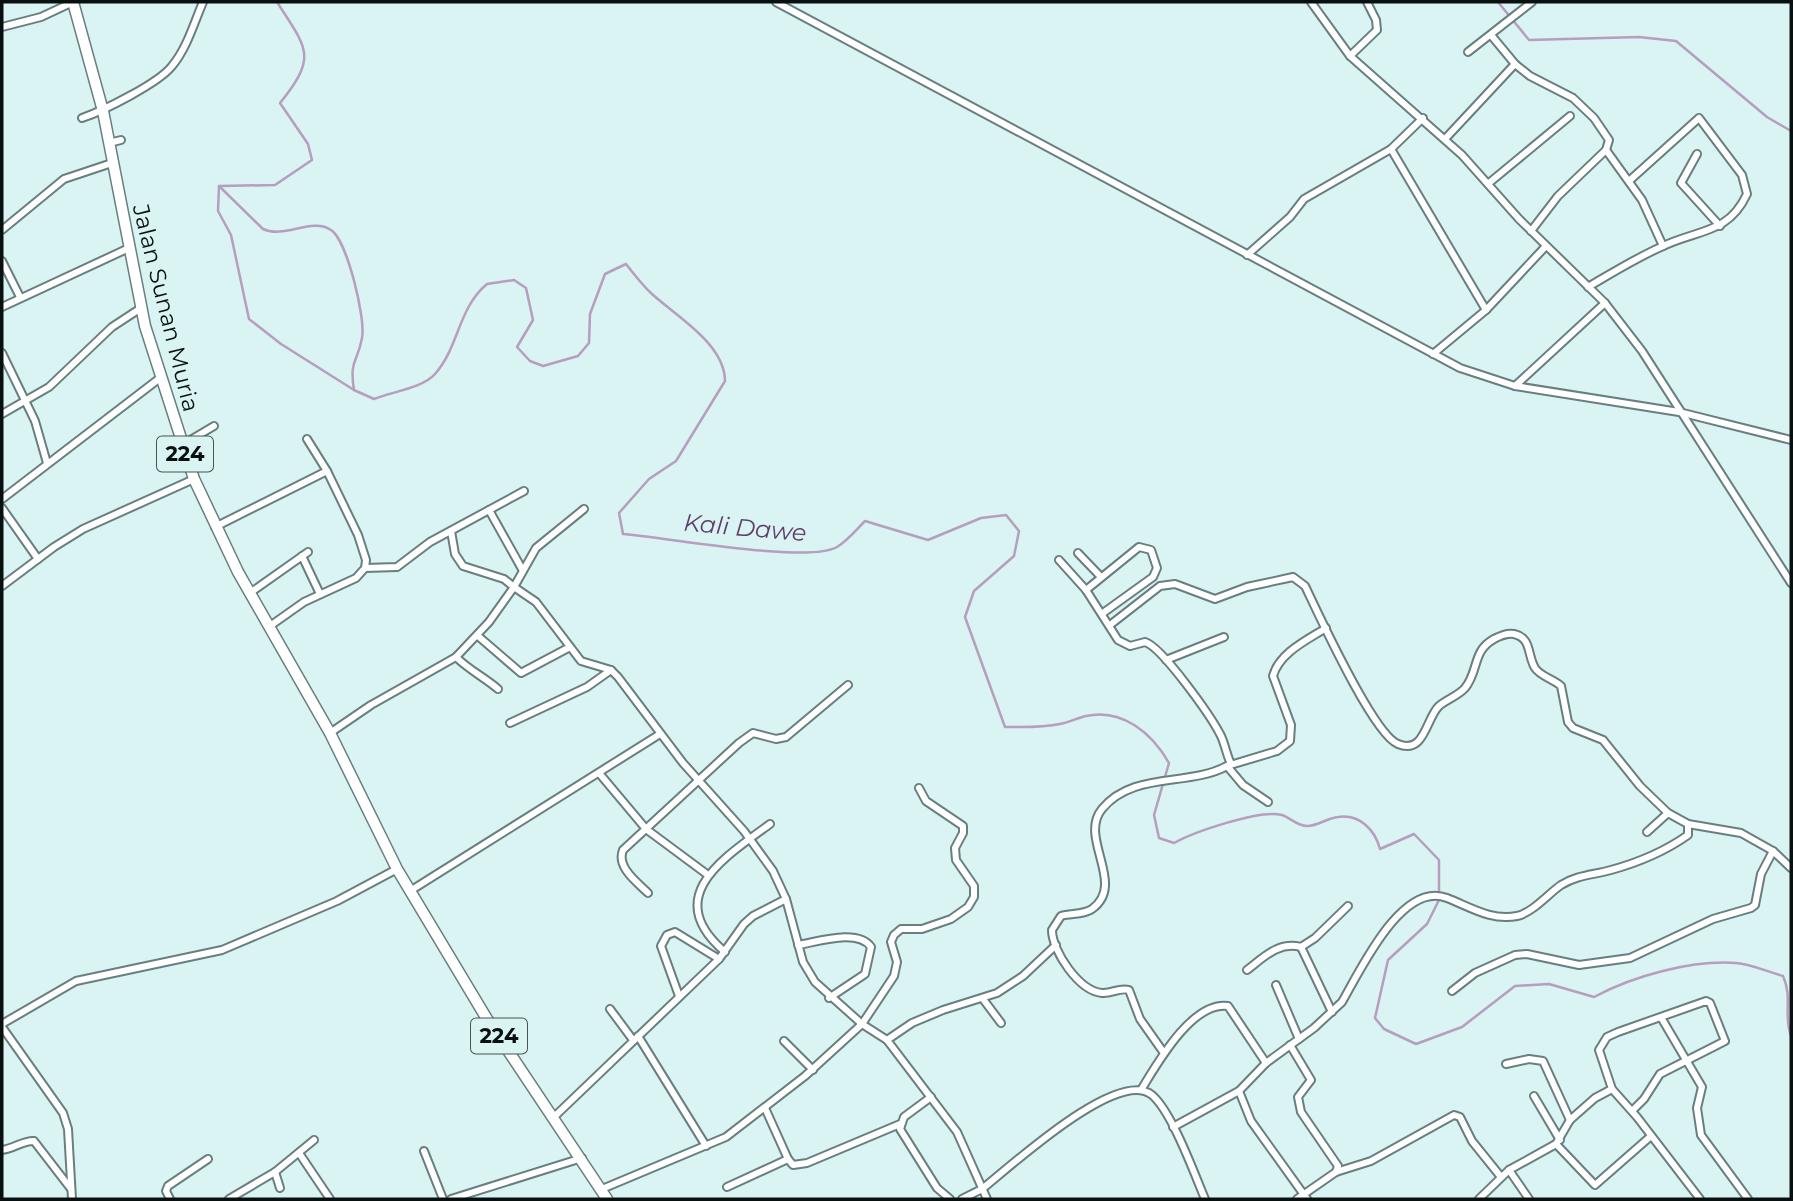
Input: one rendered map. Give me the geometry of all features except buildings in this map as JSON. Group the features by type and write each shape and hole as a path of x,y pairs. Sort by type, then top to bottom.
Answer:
{"main road":[{"name":"Jalan Sunan Muria","path":"73,2 103,111 141,308 160,378 194,479 215,527 330,733 397,869"},
{"name":"224","path":"397,869 487,1019 607,1199"}],"street":[{"path":"2,27 41,17 73,2"},
{"path":"82,118 103,111 173,65 202,2"},
{"path":"776,2 1460,368 1515,386 1679,412 1791,440"},
{"path":"1311,2 1350,56 1445,139 1531,231 1605,303 1642,351 1791,583"},
{"path":"1350,56 1377,30 1376,20 1367,2"},
{"path":"1468,52 1532,2"},
{"path":"1491,35 1515,64 1530,76 1573,98 1594,118 1609,140 1606,150 1558,196 1531,231"},
{"path":"1445,139 1515,64"},
{"path":"1489,183 1570,116"},
{"path":"1247,256 1290,217 1304,199 1391,149 1423,118"},
{"path":"1588,287 1663,246 1720,226 1738,212 1747,194 1747,185 1699,118 1629,181"},
{"path":"109,143 121,140"},
{"path":"1391,149 1486,310"},
{"path":"1606,150 1629,181 1663,246"},
{"path":"1697,154 1681,183 1720,226"},
{"path":"2,230 64,179 112,163"},
{"path":"1433,354 1486,310 1546,246"},
{"path":"2,307 129,248"},
{"path":"2,261 20,297"},
{"path":"1515,386 1605,303"},
{"path":"2,414 49,387 112,327 141,308"},
{"path":"2,353 38,429 47,463"},
{"path":"2,499 160,378"},
{"path":"182,445 214,426"},
{"path":"270,626 320,594 356,578 365,568 366,560 361,543 327,471 307,439"},
{"path":"215,527 327,471"},
{"path":"2,586 83,529 194,479"},
{"path":"365,568 397,567 452,531 524,491"},
{"path":"2,508 38,559"},
{"path":"330,733 371,705 456,657 478,636 514,586 536,548 584,509"},
{"path":"489,510 522,569"},
{"path":"452,531 455,554 463,566 504,579 536,601 581,661 611,670 643,707 699,782 749,839 773,871 786,899 798,945 809,972 830,998 887,1040 957,1132 987,1199"},
{"path":"1086,590 1139,547 1151,550 1157,568 1153,577 1103,613"},
{"path":"1078,553 1101,577"},
{"path":"250,593 305,554 320,594"},
{"path":"1059,560 1086,590 1124,645 1152,643 1194,694 1220,735 1229,765 1249,791 1268,802"},
{"path":"1110,625 1160,586 1168,584 1215,599 1247,587 1293,577 1305,586 1367,708 1384,733 1396,744 1406,746 1413,745 1422,738 1432,714 1464,689 1483,646 1503,634 1514,634 1524,639 1529,646 1534,667 1561,686 1568,722 1573,728 1603,740 1640,786 1668,813 1688,824 1741,834 1773,851 1791,868"},
{"path":"1164,1053 1140,1019 1129,990 1123,988 1103,993 1091,990 1065,961 1052,937 1054,924 1061,916 1091,909 1104,886 1105,873 1095,838 1102,809 1123,792 1156,781 1194,777 1277,751 1290,741 1291,725 1273,676 1274,671 1285,656 1326,628"},
{"path":"478,636 521,673 570,647"},
{"path":"1166,660 1224,637"},
{"path":"456,657 472,673 482,675 498,689"},
{"path":"510,723 587,687 611,670"},
{"path":"648,894 624,866 621,855 747,736 753,733 776,738 786,737 848,685"},
{"path":"410,891 660,733"},
{"path":"599,773 646,829 708,875"},
{"path":"602,1189 726,1137 765,1108 813,1070 862,1024 894,976 897,962 891,942 894,935 901,929 922,929 951,919 968,907 974,897 974,886 956,860 955,848 963,833 962,826 926,801 919,788"},
{"path":"1647,832 1668,813"},
{"path":"725,952 705,932 696,912 696,902 708,875 769,824"},
{"path":"1173,1127 1239,1091 1266,1063 1332,1012 1342,1002 1392,922 1419,897 1433,894 1444,896 1489,916 1521,915 1562,884 1580,875 1644,860 1668,849 1689,834 1688,824"},
{"path":"1452,991 1475,973 1515,955 1527,954 1579,965 1630,958 1713,919 1753,907 1761,874 1773,851"},
{"path":"72,1199 68,1129 63,1114 2,1026 76,981 222,950 337,901 397,869"},
{"path":"554,1117 719,959 754,916 786,899"},
{"path":"1301,947 1315,938 1348,906"},
{"path":"679,996 662,946 667,935 675,932 719,959"},
{"path":"798,945 844,938 861,939 871,947 865,974 830,998"},
{"path":"1248,970 1281,947 1291,944 1301,947 1332,1012"},
{"path":"887,1040 912,1023 943,1010 983,999 1023,976 1056,945"},
{"path":"1276,985 1299,1039"},
{"path":"983,999 1001,1023"},
{"path":"1632,1111 1644,1099 1660,1074 1725,1041 1710,1003 1706,1001 1662,1019 1618,1032 1607,1037 1600,1045 1612,1089 1700,1199"},
{"path":"1141,1090 1164,1053 1189,1025 1213,1008 1224,1006 1238,1017 1266,1063"},
{"path":"610,1009 636,1038 706,1146"},
{"path":"1662,1019 1702,1087 1697,1108 1701,1135 1748,1199"},
{"path":"784,1041 813,1070"},
{"path":"1290,1045 1311,1080 1298,1097 1301,1112 1336,1160 1336,1172"},
{"path":"1506,1064 1529,1059 1543,1061 1570,1120"},
{"path":"962,1199 982,1189 1100,1099 1133,1088 1152,1094 1173,1127 1205,1199"},
{"path":"1479,1199 1509,1170 1558,1142 1570,1120 1595,1098 1612,1089"},
{"path":"1239,1091 1251,1121 1305,1196"},
{"path":"1534,1096 1558,1142 1595,1185 1651,1136"},
{"path":"765,1108 793,1165 807,1163 900,1124 911,1111 931,1097"},
{"path":"1297,1199 1336,1172 1379,1157 1454,1115 1460,1117 1472,1141 1502,1177"},
{"path":"900,1124 937,1188 950,1199"},
{"path":"229,1199 275,1172 314,1140"},
{"path":"2,1150 12,1150 28,1141 34,1141 71,1189"},
{"path":"424,1151 443,1199"},
{"path":"299,1153 330,1199"},
{"path":"451,1199 582,1158"},
{"path":"170,1199 166,1191 168,1186 208,1159"},
{"path":"727,1187 789,1159"},
{"path":"1509,1170 1529,1199"},
{"path":"275,1172 280,1188"}],"waterway":[{"name":"Kali Dawe","path":"220,186 275,185 312,160 308,144 280,103 300,74 304,52 301,42 277,2"},
{"path":"1498,2 1529,40 1639,37 1676,41 1767,117 1791,131"},
{"name":"Kali Dawe","path":"219,186 263,229 280,232 315,226 331,230 337,237 349,264 361,315 362,338 353,366 354,390 374,399 415,386 435,374 449,352 470,304 487,284 514,280 526,288 533,320 517,347 530,361 543,366 578,356 589,343 590,314 605,274 626,264 648,291 686,321 708,343 723,368 725,381 676,461 649,479 619,513 623,534 797,553 837,547 865,521 928,540 981,518 1006,515 1019,531 1014,556 974,591 965,617 1005,727 1053,725 1099,714 1124,719 1135,725 1154,742 1169,763 1154,815 1159,838 1174,843 1211,828 1259,815 1282,815 1307,826 1346,817 1365,825 1380,849 1414,834 1439,860 1439,900 1427,924 1388,960 1375,1018 1384,1029 1416,1044 1462,1027 1515,986 1549,984 1594,997 1626,982 1663,971 1700,964 1736,963 1783,976 1791,1036"},
{"name":"Kali Dawe","path":"219,186 218,211 231,235 249,319 281,344 354,390"}]}
